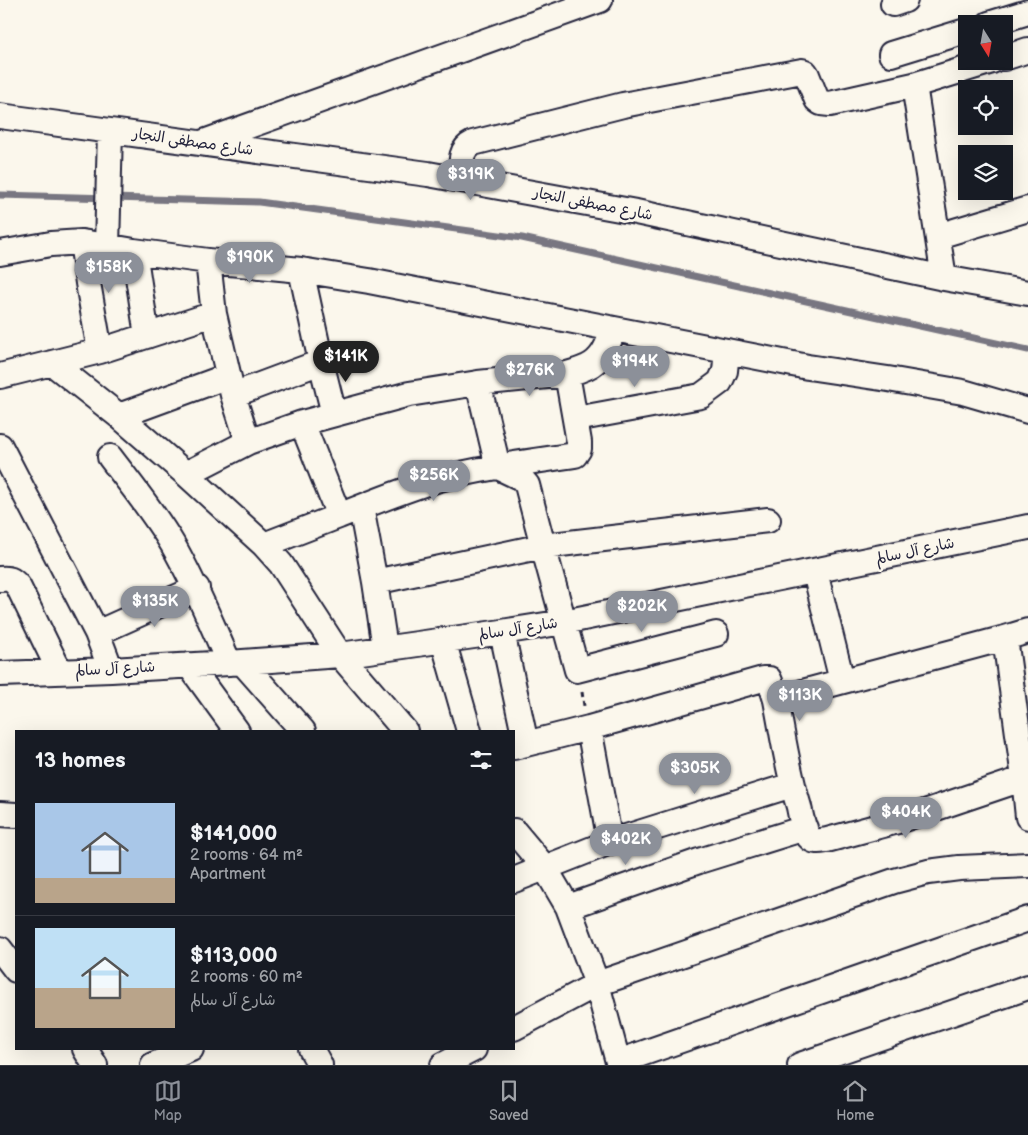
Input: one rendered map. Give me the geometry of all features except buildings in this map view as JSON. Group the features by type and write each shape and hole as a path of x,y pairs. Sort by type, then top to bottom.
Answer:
{"street":[{"path":"200,143 600,0"},
{"path":"1013,17 1028,12"},
{"path":"891,54 958,33"},
{"path":"1013,55 1028,50"},
{"path":"462,180 464,150 473,143 622,105 802,71 807,75 817,100 821,103 830,104 914,85 963,70"},
{"path":"914,85 944,278"},
{"name":"شارع مصطفى النجار","path":"0,116 418,172 636,212 944,278 1028,293"},
{"path":"107,247 110,131"},
{"path":"938,236 1028,209"},
{"path":"82,242 100,351"},
{"path":"0,252 51,244 82,242 208,261 301,270 369,281 808,367 963,392 1028,411"},
{"path":"134,251 147,336"},
{"path":"208,261 214,314 230,386 248,442"},
{"path":"301,270 334,414"},
{"path":"0,376 100,351 214,314"},
{"path":"186,474 248,442 302,423 408,394 478,383 567,374 588,367 599,359 614,329"},
{"path":"576,418 701,396 720,382 725,371 727,352"},
{"path":"119,416 321,362"},
{"path":"52,363 119,416 264,545 281,564 340,655 404,730"},
{"path":"264,545 396,493 437,480 498,467 575,455 579,449 576,418 567,374"},
{"path":"478,383 498,467"},
{"path":"302,423 350,511 375,582 385,648"},
{"path":"0,446 96,633 111,670"},
{"path":"110,457 141,497 172,544 197,588 235,663 302,730"},
{"path":"498,467 521,478 527,485 577,670 716,634"},
{"path":"375,582 543,546 768,520"},
{"name":"شارع آل سالم","path":"0,674 111,670 340,655 502,632 564,622 1028,528"},
{"path":"815,572 842,681"},
{"path":"0,579 7,578 13,580 18,586 60,672"},
{"path":"96,633 197,588"},
{"path":"776,700 1028,631"},
{"path":"502,632 520,746 763,678 769,679 776,700 792,785 805,828 810,838 814,841 820,842 898,821 1026,778"},
{"path":"1005,638 1026,778 1028,817"},
{"path":"443,640 469,730"},
{"path":"189,665 236,730"},
{"path":"589,728 610,842"},
{"path":"515,880 610,842 792,785"},
{"path":"0,814 15,816"},
{"path":"568,908 699,861 805,828"},
{"path":"515,832 545,868 568,908 596,984 616,1064 1028,919"},
{"path":"515,1027 596,984 902,878 958,868 1028,865"},
{"path":"0,949 15,969"},
{"path":"800,1065 1028,988"},
{"path":"86,1050 95,1065"},
{"path":"153,1065 189,1050"},
{"path":"312,1050 320,1065"},
{"path":"443,1065 472,1050"}],"path":[{"path":"577,670 589,728"}],"waterway":[{"path":"0,195 259,202 522,238 1028,350"}]}
